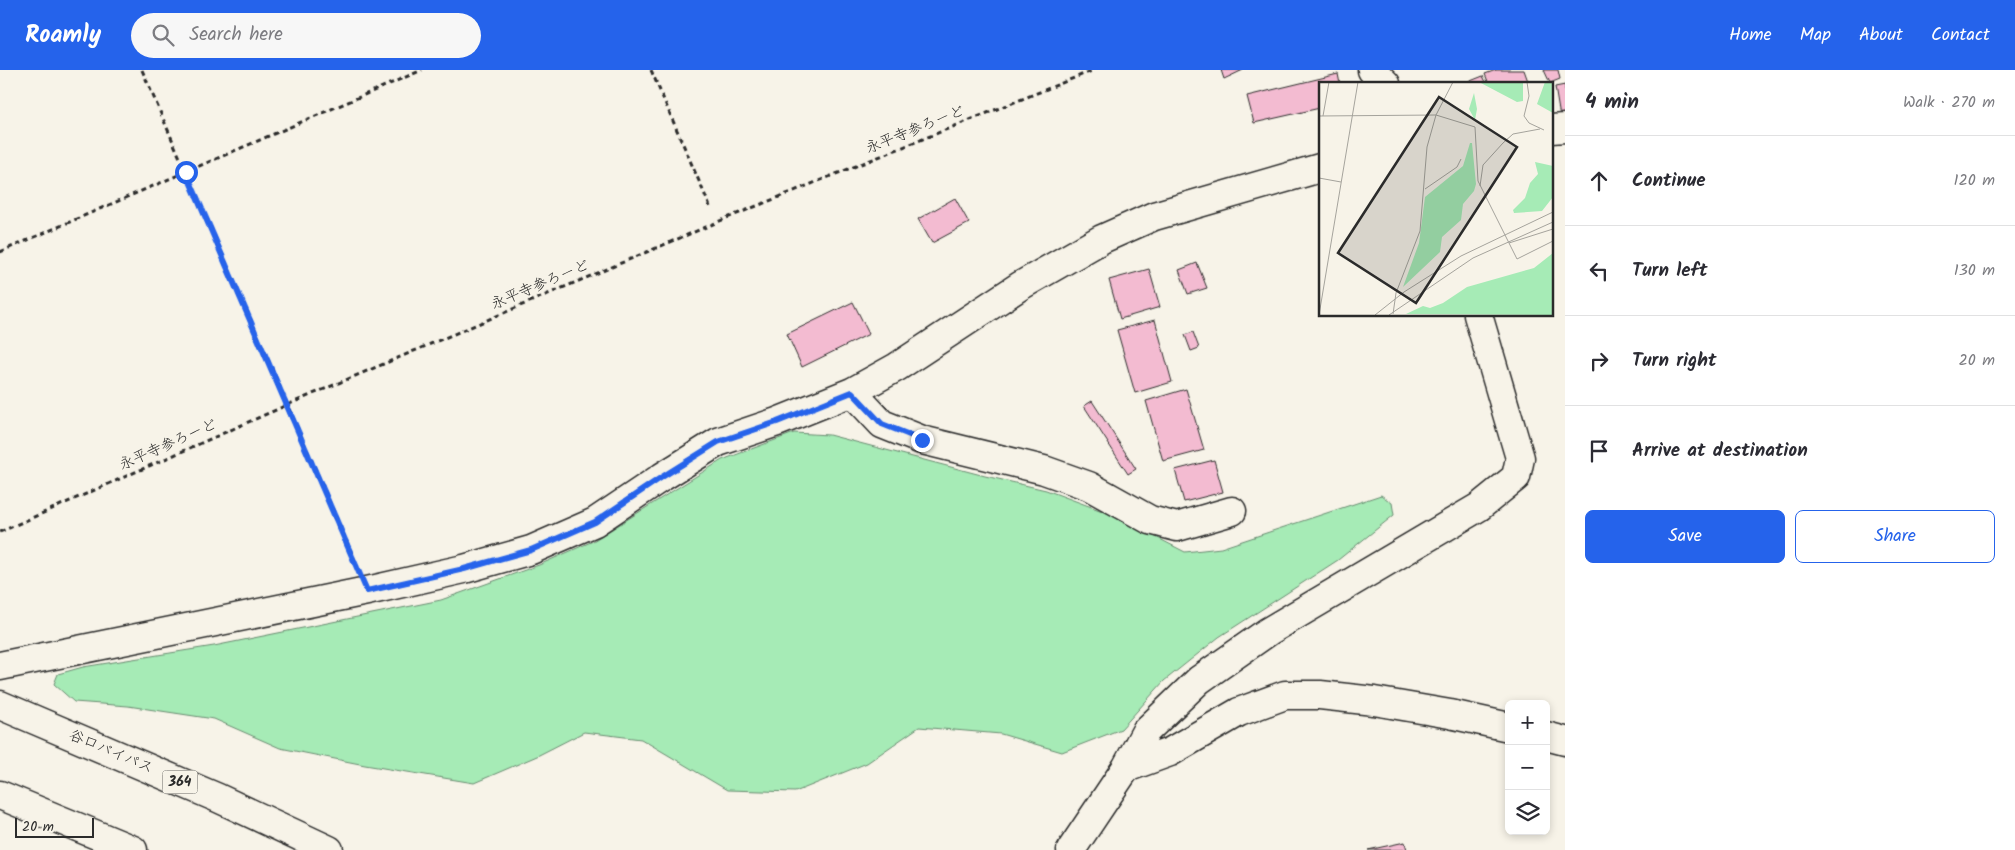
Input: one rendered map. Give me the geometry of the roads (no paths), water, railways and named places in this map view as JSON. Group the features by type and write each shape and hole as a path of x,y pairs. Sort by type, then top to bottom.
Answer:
{"main road":[{"path":"1372,70 1384,82"},
{"path":"1552,129 1565,128"},
{"path":"0,666 367,591 464,569 531,550 595,522 718,442 777,422 852,392 897,367 1020,286 1102,239 1154,216 1319,168"},
{"path":"1070,850 1126,768 1146,731 1199,680 1269,630 1479,507 1516,477 1520,458 1478,316"},
{"path":"852,392 882,424 922,440 1044,470 1090,486 1150,520 1177,527 1232,511"},
{"path":"1126,768 1170,752 1239,712 1285,695 1320,695 1374,701 1450,714 1505,726"},
{"name":"谷口バイパス","path":"0,705 218,798 329,850"},
{"path":"1550,737 1565,741"},
{"path":"0,795 133,850"}]}
